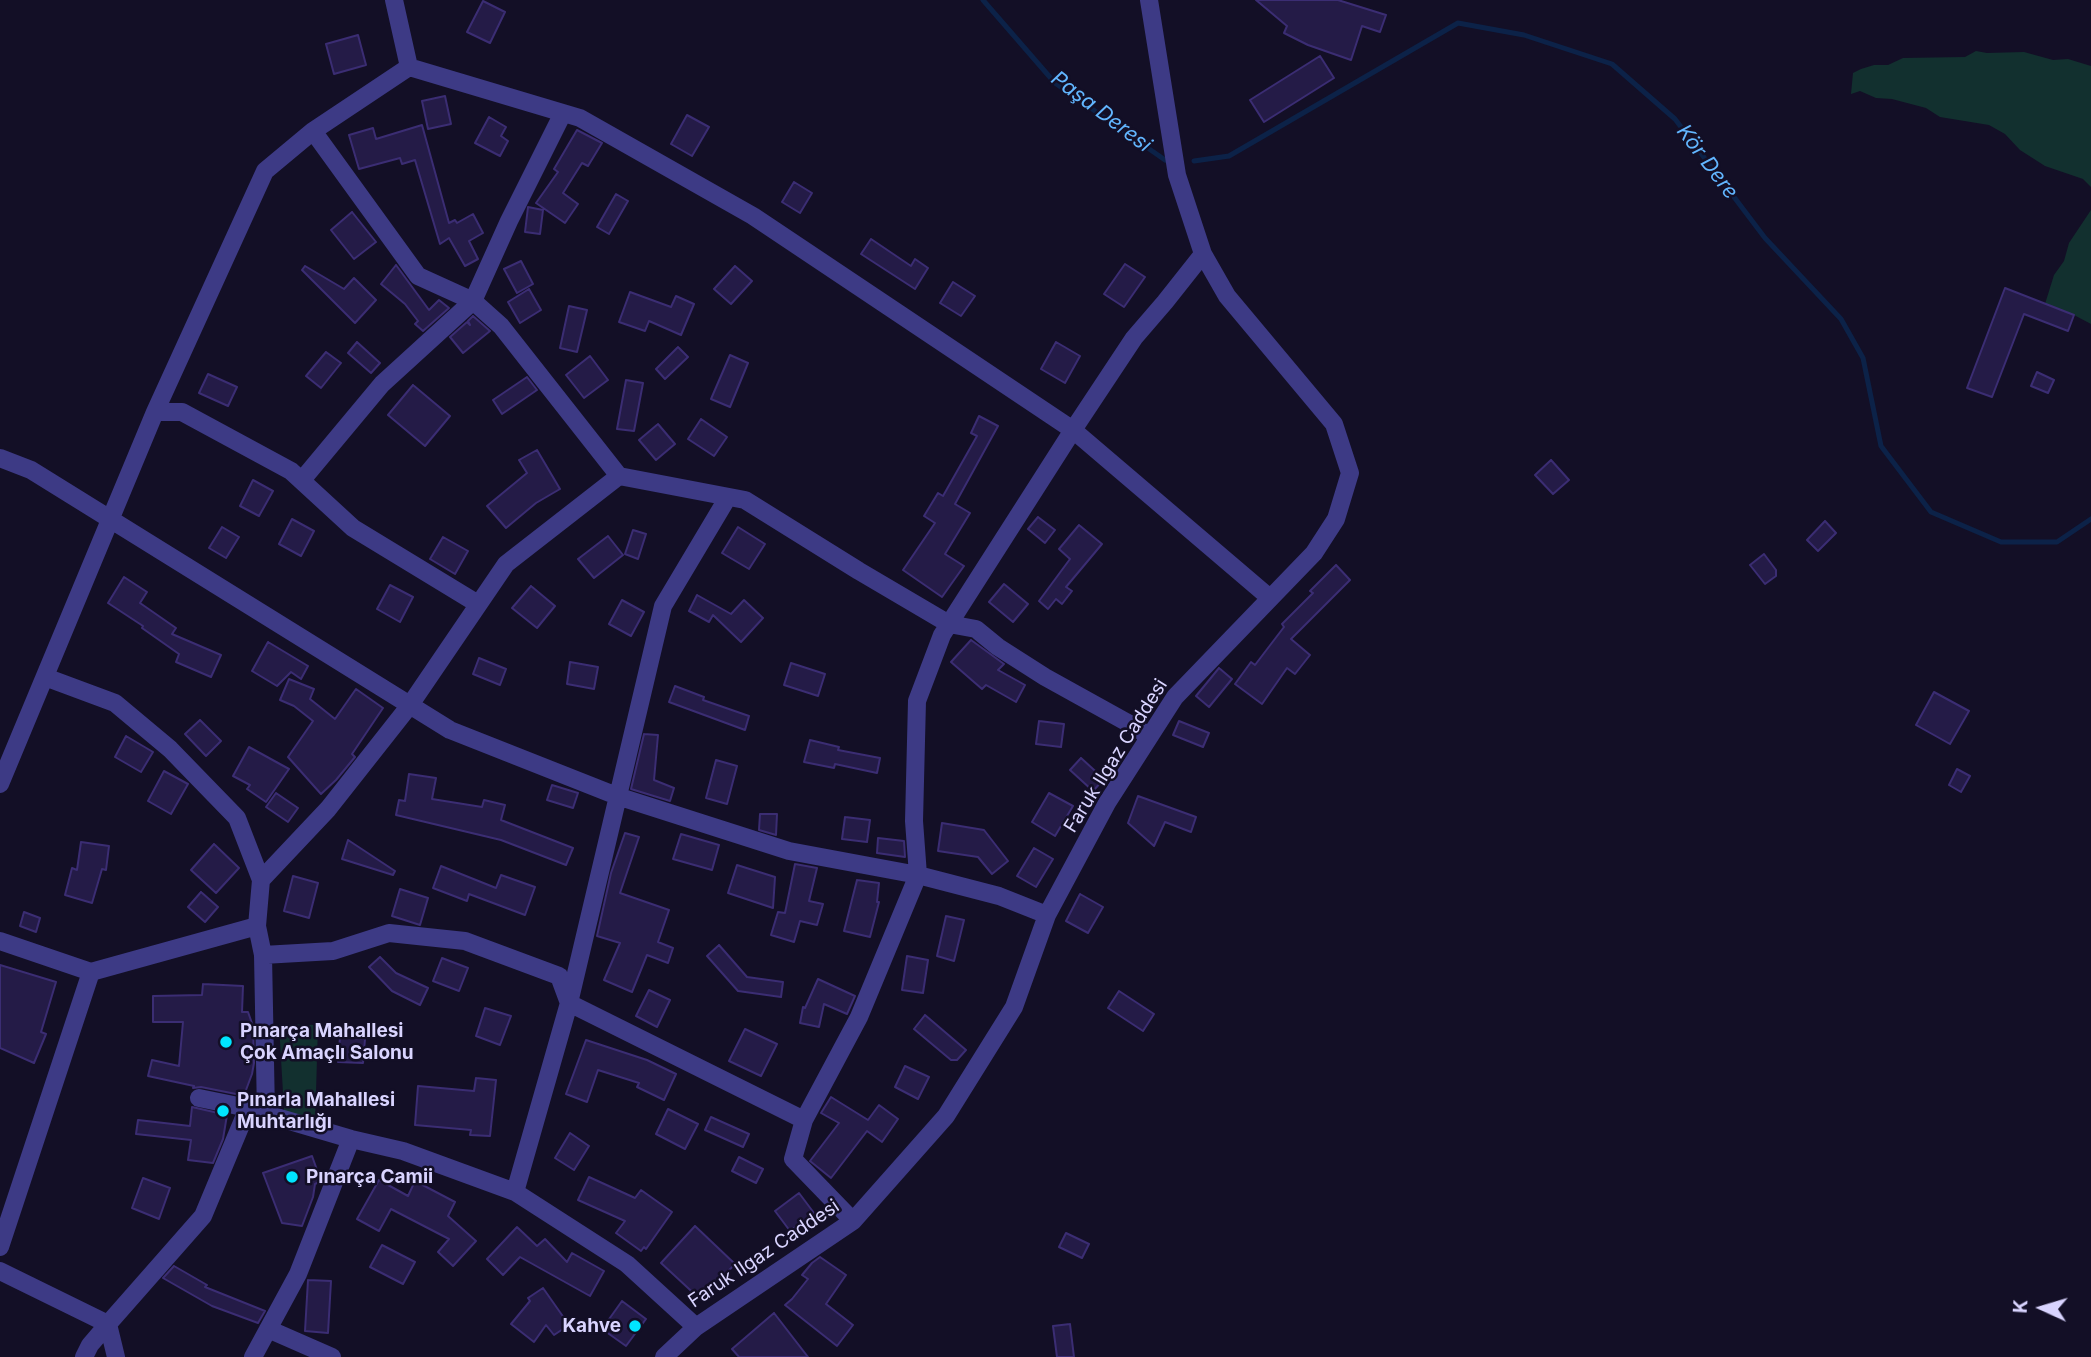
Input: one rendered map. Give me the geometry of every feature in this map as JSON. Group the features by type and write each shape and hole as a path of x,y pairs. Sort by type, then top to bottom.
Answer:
{"street":[{"path":"394,0 409,68"},
{"name":"Faruk Ilgaz Caddesi","path":"664,1357 696,1327 853,1221 946,1116 1014,1007 1047,915 1107,803 1175,697 1314,554 1336,519 1350,473 1334,424 1227,296 1203,254 1178,175 1149,0"},
{"path":"0,784 155,412 265,171 313,131 409,68 580,118 753,216 1073,430 1269,598"},
{"path":"302,480 382,384 473,301 563,113"},
{"path":"313,131 418,276 473,301 501,326 618,476 745,500 949,624 976,629 998,647 1045,677 1137,727 1149,737"},
{"path":"853,1221 793,1159 804,1120 859,1017 918,875 914,821 917,701 942,635 1073,430 1134,338 1203,254"},
{"path":"155,412 182,412 291,471 353,528 478,604"},
{"path":"0,458 31,470 450,730 617,796 789,851 918,875 999,896 1047,915"},
{"path":"261,880 328,809 410,705 506,564 618,476"},
{"path":"515,1192 569,1003 663,606 728,496"},
{"path":"45,677 115,703 170,749 237,818 261,880 257,926 263,955 266,1114"},
{"path":"0,941 91,972 257,926"},
{"path":"263,955 333,951 388,933 465,941 559,976 569,1003 804,1120"},
{"path":"0,1247 91,972"},
{"path":"199,1098 248,1108 351,1139 403,1151 515,1192 627,1264 696,1327"},
{"path":"84,1357 90,1345 203,1216 248,1108"},
{"path":"253,1357 298,1274 351,1139"},
{"path":"0,1271 108,1324"},
{"path":"108,1324 116,1357"},
{"path":"268,1329 332,1357"}],"green space":[{"path":"1976,51 2024,52 2053,60 2068,59 2091,66 2091,187 2083,179 2045,166 2020,150 2005,134 1989,125 1940,117 1926,108 1892,99 1876,98 1860,91 1851,94 1853,73 1861,69 1888,65 1903,58 1965,57"},
{"path":"2091,210 2091,324 2045,304 2054,275 2064,261 2069,243"},
{"path":"279,1024 318,1025 315,1126 289,1119 284,1110"}],"building":[{"path":"1256,0 1338,0 1386,15 1380,32 1362,26 1351,60 1308,45 1284,33 1287,26"},
{"path":"483,1 505,12 490,43 467,32"},
{"path":"358,35 366,65 334,74 326,44"},
{"path":"1320,56 1334,78 1264,122 1250,100"},
{"path":"445,96 451,124 428,129 422,101"},
{"path":"687,115 709,127 692,156 671,144"},
{"path":"489,117 506,127 501,136 508,141 500,156 475,143"},
{"path":"422,125 449,223 455,220 457,223 473,214 483,233 469,241 478,259 465,266 449,238 440,244 415,160 402,164 400,158 359,169 349,135 373,128 376,139"},
{"path":"577,130 602,143 588,166 582,163 563,193 578,204 565,223 536,203 558,172 554,169"},
{"path":"794,182 812,193 800,213 782,202"},
{"path":"616,194 628,201 609,234 597,227"},
{"path":"528,207 543,210 540,234 525,232"},
{"path":"352,212 376,242 354,259 331,230"},
{"path":"871,239 911,266 915,259 928,268 915,289 861,254"},
{"path":"521,261 533,284 517,293 504,269"},
{"path":"1125,264 1145,277 1124,307 1104,294"},
{"path":"396,265 429,310 439,300 449,308 423,331 415,324 418,321 405,304 381,284"},
{"path":"305,266 344,289 354,278 376,300 355,323 302,270"},
{"path":"735,266 752,281 731,304 714,289"},
{"path":"953,282 975,296 961,316 940,303"},
{"path":"2005,288 2074,315 2068,331 2024,314 1992,397 1967,388"},
{"path":"529,289 541,310 520,323 508,302"},
{"path":"630,292 671,307 676,296 694,304 681,335 649,321 645,331 619,322"},
{"path":"569,306 587,310 577,352 560,348"},
{"path":"473,316 490,331 463,353 450,337 467,322 470,325 468,321"},
{"path":"357,342 380,363 371,373 348,353"},
{"path":"1056,342 1080,356 1065,383 1041,369"},
{"path":"678,347 688,357 665,379 656,369"},
{"path":"326,352 341,363 321,388 306,376"},
{"path":"730,355 748,363 730,407 711,399"},
{"path":"590,356 608,380 584,398 566,375"},
{"path":"2037,372 2054,380 2048,393 2031,386"},
{"path":"208,374 237,387 228,406 199,393"},
{"path":"527,377 537,390 502,414 493,400"},
{"path":"626,380 643,383 634,431 617,429"},
{"path":"413,385 450,416 425,446 388,415"},
{"path":"979,416 998,426 955,504 970,513 945,554 964,566 942,597 903,570 935,523 924,516 938,493 943,496 977,436 971,433"},
{"path":"701,419 727,437 714,456 688,439"},
{"path":"658,424 675,444 656,460 639,440"},
{"path":"537,450 560,489 536,503 506,528 487,506 527,473 519,460"},
{"path":"1551,460 1569,480 1553,494 1535,475"},
{"path":"253,480 273,491 259,516 240,506"},
{"path":"1038,517 1055,530 1045,543 1028,529"},
{"path":"292,519 314,531 301,556 279,544"},
{"path":"1825,521 1836,533 1818,551 1807,540"},
{"path":"1079,525 1102,544 1066,587 1072,591 1062,604 1056,599 1048,609 1039,601 1070,559 1059,549"},
{"path":"222,527 239,537 226,558 209,548"},
{"path":"738,527 765,544 749,569 722,553"},
{"path":"633,530 646,534 638,559 625,554"},
{"path":"608,536 623,555 594,578 578,559"},
{"path":"443,537 468,551 455,574 430,559"},
{"path":"1764,554 1776,570 1776,576 1765,584 1750,565"},
{"path":"1336,565 1350,580 1291,639 1310,655 1295,674 1287,668 1262,704 1235,684 1251,662 1255,665 1284,627 1282,624 1313,593 1310,591"},
{"path":"124,577 147,592 140,603 176,628 172,634 221,655 211,677 176,662 179,654 108,603"},
{"path":"1004,584 1028,604 1013,622 989,602"},
{"path":"390,585 413,597 400,622 377,609"},
{"path":"531,586 555,606 537,628 512,608"},
{"path":"697,595 731,614 744,600 763,618 741,642 713,615 709,622 689,611"},
{"path":"622,600 644,612 631,636 609,624"},
{"path":"971,640 1004,664 998,670 1025,685 1016,702 986,685 982,689 951,662"},
{"path":"268,642 308,666 301,679 291,672 277,686 252,671"},
{"path":"479,658 506,669 500,685 473,674"},
{"path":"570,662 598,667 594,689 567,684"},
{"path":"791,663 825,674 818,696 784,685"},
{"path":"1219,668 1232,679 1209,707 1196,696"},
{"path":"289,679 314,689 310,699 335,719 356,689 383,708 352,754 355,757 321,794 288,757 313,721 294,706 280,700"},
{"path":"675,686 704,697 703,700 749,716 745,730 669,702"},
{"path":"1934,692 1969,711 1950,744 1916,725"},
{"path":"200,720 221,741 206,756 185,734"},
{"path":"1039,721 1064,724 1061,747 1036,744"},
{"path":"1179,721 1209,733 1203,747 1173,735"},
{"path":"644,734 658,735 654,780 674,788 670,801 631,789"},
{"path":"126,736 153,752 141,772 115,757"},
{"path":"810,740 839,747 838,750 880,758 877,773 835,764 834,768 804,762"},
{"path":"249,747 289,769 266,802 247,789 250,785 233,776"},
{"path":"1081,758 1104,779 1093,791 1070,770"},
{"path":"716,760 737,766 727,804 706,798"},
{"path":"1957,769 1970,776 1961,792 1949,785"},
{"path":"164,771 188,784 171,814 148,801"},
{"path":"409,774 436,778 432,799 482,807 484,800 505,805 501,820 573,848 566,865 501,840 396,815 399,800 405,801"},
{"path":"552,785 578,793 573,808 547,800"},
{"path":"276,793 298,808 288,822 266,807"},
{"path":"1049,793 1073,806 1055,836 1032,822"},
{"path":"1138,796 1196,817 1191,832 1165,822 1154,846 1128,823"},
{"path":"760,814 777,814 776,835 759,830"},
{"path":"845,817 870,820 867,842 842,839"},
{"path":"942,823 984,830 1008,861 992,874 978,857 938,851"},
{"path":"625,833 639,837 620,893 669,910 658,942 673,948 668,963 647,955 632,992 604,980 620,943 597,936 611,873"},
{"path":"681,834 719,845 712,870 673,859"},
{"path":"878,838 904,841 905,857 877,853"},
{"path":"348,840 395,871 393,875 342,859"},
{"path":"81,842 109,846 106,870 102,869 92,903 65,895 72,868 77,870"},
{"path":"214,844 239,868 216,893 191,870"},
{"path":"1034,848 1053,859 1036,887 1017,876"},
{"path":"795,864 817,868 809,901 823,904 817,925 800,921 794,942 771,935 778,912 785,913"},
{"path":"737,865 775,877 773,908 728,893"},
{"path":"441,866 496,888 501,875 535,887 525,915 469,894 467,901 433,888"},
{"path":"293,876 318,883 309,918 284,911"},
{"path":"857,880 879,883 879,902 870,937 844,931"},
{"path":"400,889 428,898 420,925 392,916"},
{"path":"201,892 218,907 205,922 188,907"},
{"path":"1080,894 1103,907 1088,933 1066,921"},
{"path":"24,912 40,918 36,932 20,926"},
{"path":"946,916 964,920 954,961 937,956"},
{"path":"719,945 747,977 783,982 781,997 738,991 707,956"},
{"path":"907,956 928,960 923,993 902,990"},
{"path":"380,957 396,973 428,988 420,1005 392,991 369,967"},
{"path":"442,958 468,968 459,991 433,981"},
{"path":"0,965 56,982 41,1032 46,1034 34,1063 0,1048"},
{"path":"818,979 855,996 847,1014 824,1004 819,1027 800,1023 803,1007 805,1008"},
{"name":"Pınarça Mahallesi Çok Amaçlı Salonu","path":"203,984 243,986 242,1012 248,1012 253,1026 254,1063 246,1090 241,1095 201,1087 193,1088 194,1086 148,1076 152,1060 179,1066 183,1022 153,1022 153,996 202,995"},
{"path":"649,990 670,1000 657,1027 636,1016"},
{"path":"1119,991 1154,1014 1143,1031 1108,1008"},
{"path":"485,1008 511,1016 500,1045 476,1036"},
{"path":"925,1015 966,1050 957,1060 951,1060 914,1029"},
{"path":"745,1029 777,1044 761,1076 729,1061"},
{"path":"340,1037 365,1039 363,1063 338,1062"},
{"path":"586,1040 647,1060 676,1074 664,1100 637,1087 639,1083 598,1070 587,1102 566,1094"},
{"path":"905,1066 929,1077 918,1099 895,1087"},
{"path":"476,1078 496,1080 490,1136 470,1135 471,1130 415,1125 418,1086 474,1091"},
{"path":"831,1097 868,1120 879,1105 898,1119 882,1142 867,1131 831,1178 810,1161 839,1123 821,1113"},
{"path":"192,1107 227,1115 223,1139 213,1163 188,1160 191,1140 136,1134 138,1120 190,1126"},
{"path":"668,1109 698,1124 685,1149 656,1134"},
{"path":"711,1117 749,1134 743,1147 705,1130"},
{"path":"570,1133 589,1146 574,1170 555,1158"},
{"path":"312,1156 321,1181 315,1184 302,1226 282,1223 263,1173"},
{"path":"739,1157 763,1169 756,1183 732,1171"},
{"path":"589,1177 635,1198 641,1190 672,1212 646,1249 644,1247 641,1251 616,1233 625,1221 578,1200"},
{"path":"143,1178 170,1188 159,1219 132,1208"},
{"path":"379,1180 408,1196 415,1181 455,1202 448,1216 476,1241 453,1266 438,1252 449,1239 391,1209 379,1231 357,1219"},
{"path":"799,1193 814,1213 790,1231 775,1211"},
{"path":"695,1226 735,1264 701,1300 661,1263"},
{"path":"517,1227 537,1246 545,1239 567,1262 572,1253 604,1271 590,1296 520,1257 503,1275 487,1259"},
{"path":"1066,1233 1089,1244 1082,1258 1059,1247"},
{"path":"382,1245 415,1262 403,1284 370,1267"},
{"path":"820,1257 846,1275 826,1304 853,1325 837,1346 785,1305 808,1279 802,1275"},
{"path":"174,1266 207,1285 205,1287 265,1311 258,1323 212,1306 163,1278"},
{"path":"308,1280 331,1281 328,1333 305,1331"},
{"path":"543,1288 569,1325 554,1335 546,1325 534,1342 511,1324 530,1301 528,1298"},
{"path":"622,1301 646,1319 626,1346 602,1329"},
{"path":"774,1313 808,1357 739,1357 732,1349"},
{"path":"1070,1324 1074,1357 1057,1357 1053,1326"}],"waterway":[{"name":"Paşa Deresi","path":"983,0 1055,83 1165,160"},
{"name":"Kör Dere","path":"1194,161 1229,156 1458,23 1524,35 1612,64 1675,119 1765,238 1841,319 1863,358 1881,446 1931,512 2001,542 2057,542 2091,519"}],"place":[{"name":"Pınarça Mahallesi Çok Amaçlı Salonu","path":"226,1042"},
{"name":"Pınarla Mahallesi Muhtarlığı","path":"223,1111"},
{"name":"Pınarça Camii","path":"292,1177"},
{"name":"Kahve","path":"635,1326"}]}
